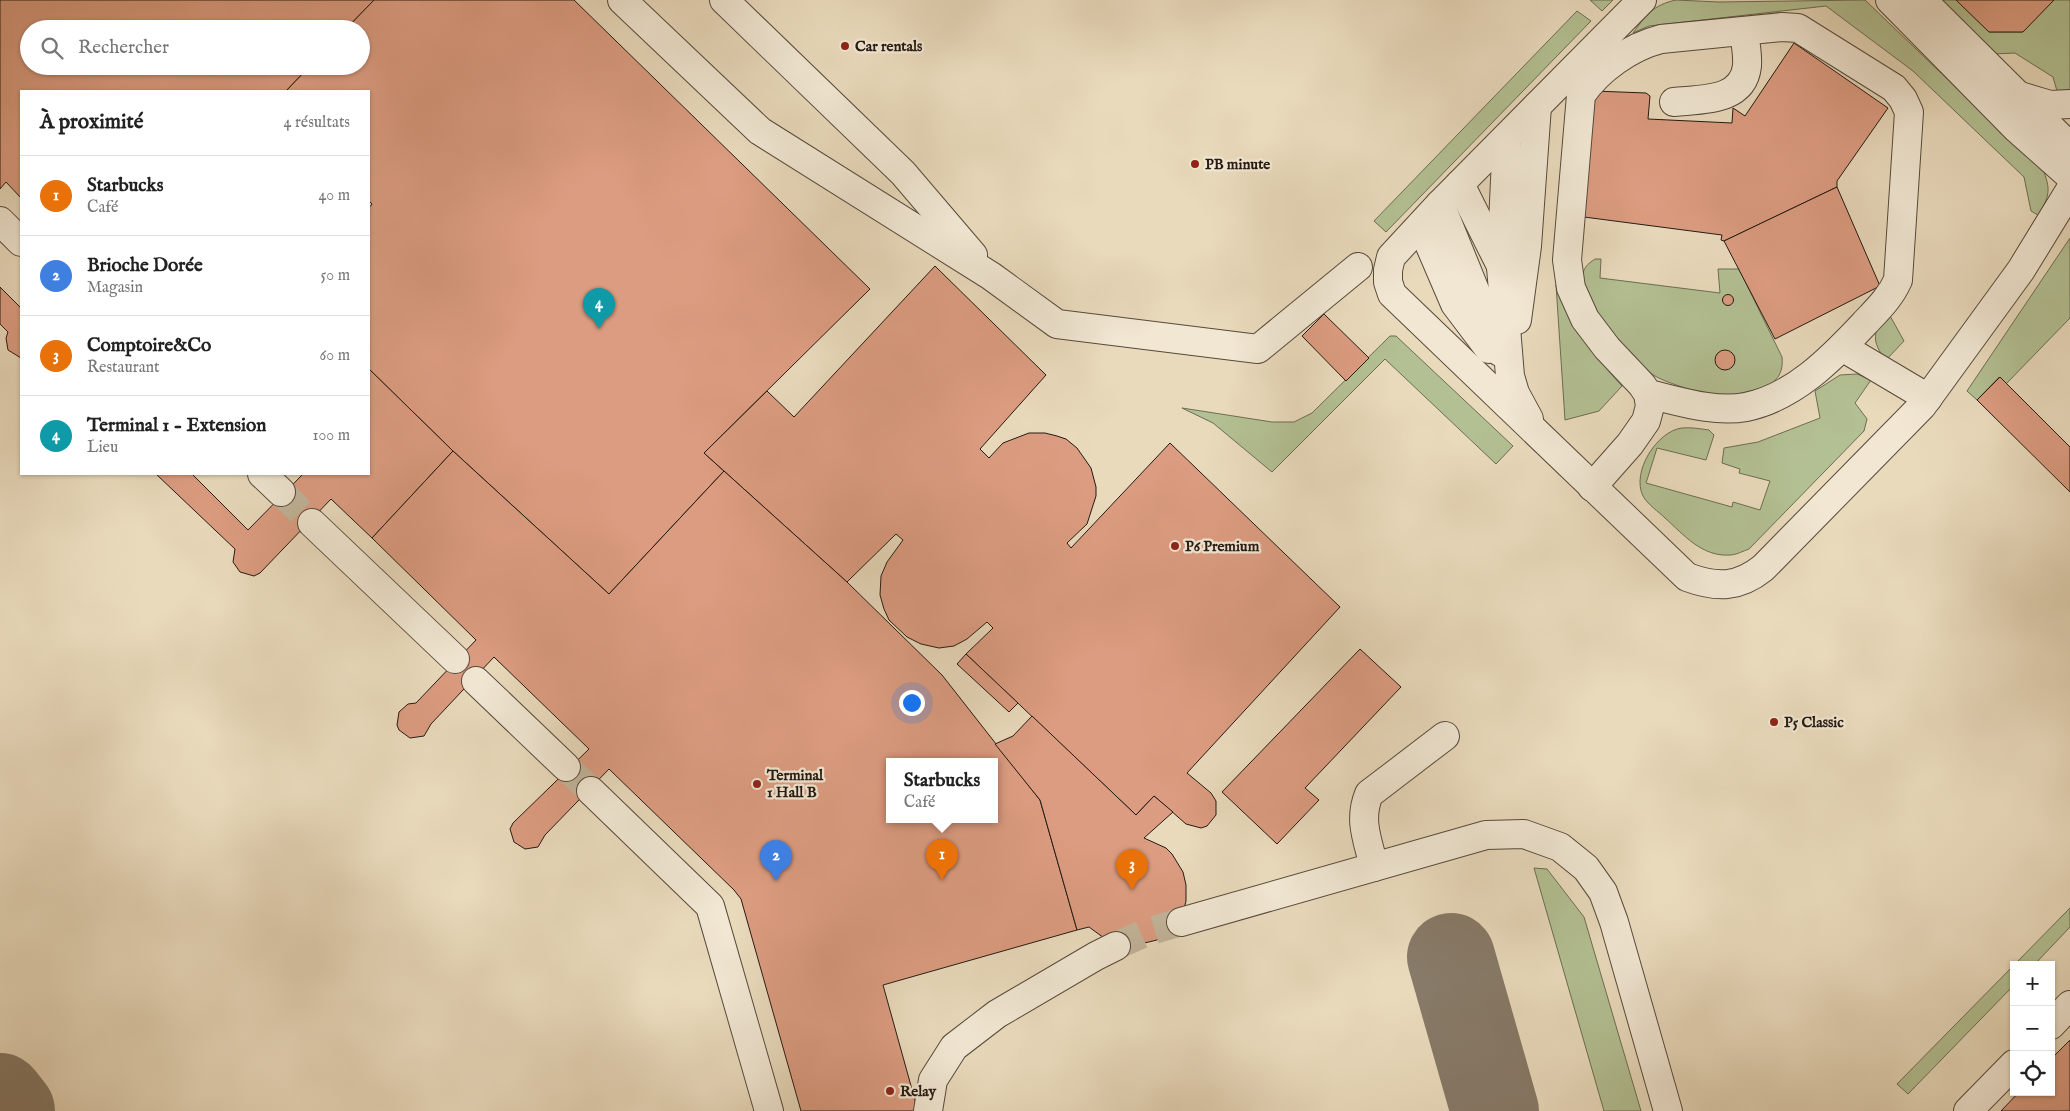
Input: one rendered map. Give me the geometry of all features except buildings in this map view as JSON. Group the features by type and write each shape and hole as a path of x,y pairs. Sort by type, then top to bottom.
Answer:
{"street":[{"path":"622,0 760,131 991,276 1057,324 1258,349 1358,267"},
{"path":"724,0 902,173 991,276"},
{"path":"1642,0 1440,204 1391,257 1388,282 1392,294 1687,577 1708,585 1730,584 1750,578 1763,568 1922,406 2021,270 2070,190"},
{"path":"1890,0 2016,128 2070,176"},
{"path":"1922,0 2070,146"},
{"path":"1592,487 1630,444 1646,421 1650,406 1648,394 1642,385 1607,348 1585,319 1571,288 1567,260 1581,96 1588,86 1625,54 1643,44 1661,39 1744,30 1782,27 1798,28 1894,88 1903,99 1909,112 1898,280 1892,294 1818,370 1773,399 1746,407 1724,408 1648,394"},
{"path":"1674,102 1724,96 1736,88 1743,78 1747,66 1744,30"},
{"path":"2019,96 2050,105 2070,104"},
{"path":"1510,376 1526,246 1537,106"},
{"path":"1507,137 1502,267 1510,376"},
{"path":"1460,184 1502,267"},
{"path":"1440,204 1510,376 1515,393 1540,438"},
{"path":"0,221 20,241"},
{"path":"1421,225 1455,304 1510,376"},
{"path":"1842,347 1928,398"},
{"path":"312,522 454,659"},
{"path":"476,681 566,767"},
{"path":"1374,867 1363,820 1364,807 1369,794 1445,736"},
{"path":"591,791 710,906 769,1111"},
{"path":"1181,922 1486,835 1524,834 1560,847 1586,868 1603,892 1614,922 1668,1111"},
{"path":"928,1111 934,1080 954,1047 997,1014 1116,946"},
{"path":"2055,1021 2070,1005"},
{"path":"1968,1111 2010,1068"}],"green space":[{"path":"1590,0 1613,0 1602,11"},
{"path":"1676,0 1719,2 1865,0 2044,172 2048,184 2048,194 2042,209 2038,215 2031,211 2024,177 1913,71 1826,6 1649,26 1633,33 1642,21 1656,8"},
{"path":"1934,0 1956,0 1989,32 2022,32 2054,0 2070,0 2070,90 2057,91 2053,77 2015,53 1992,54"},
{"path":"1577,11 1591,21 1386,232 1374,221"},
{"path":"2070,238 2070,318 2006,384 1999,377 1977,400 1967,391"},
{"path":"1595,259 1601,259 1600,278 1720,293 1718,269 1739,269 1782,357 1781,370 1776,380 1761,388 1725,396 1687,389 1655,376 1645,369 1621,345 1597,315 1588,299 1583,285 1583,273 1585,268"},
{"path":"1556,285 1584,339 1622,386 1599,411 1565,420"},
{"path":"1889,314 1904,341 1886,360 1878,347 1876,336 1879,325"},
{"path":"1390,336 1396,336 1513,446 1496,464 1385,359 1272,472 1213,423 1182,408 1272,422 1294,422 1312,413"},
{"path":"1857,374 1871,380 1855,403 1867,419 1864,431 1749,549 1737,554 1720,555 1702,549 1650,505 1643,496 1640,486 1643,465 1656,445 1673,431 1682,428 1696,428 1709,430 1714,435 1706,460 1657,448 1646,483 1732,507 1733,502 1760,510 1770,481 1739,473 1740,469 1722,463 1724,448 1758,442 1820,418 1815,391 1840,375"},
{"path":"1534,868 1547,869 1584,917 1641,1111 1604,1111"},
{"path":"2070,908 2070,927 2038,961 2018,961"},
{"path":"2010,969 2010,989 1908,1094 1897,1084"}],"taxiway":[{"path":"1451,957 1495,1111"},
{"path":"0,1097 11,1111"}],"tunnel":[{"path":"281,492 312,523"},
{"path":"566,767 591,791"},
{"path":"1116,946 1147,932 1181,922"}],"place":[{"name":"Car rentals","path":"845,46"},
{"name":"PB minute","path":"1195,164"},
{"name":"Terminal 1 - Extension","path":"599,329"},
{"name":"P6 Premium","path":"1175,546"},
{"name":"P5 Classic","path":"1774,722"},
{"name":"Terminal 1 Hall B","path":"757,784"},
{"name":"Starbucks","path":"942,880"},
{"name":"Brioche Dorée","path":"776,881"},
{"name":"Comptoire&Co","path":"1132,890"},
{"name":"Relay","path":"890,1091"}]}
